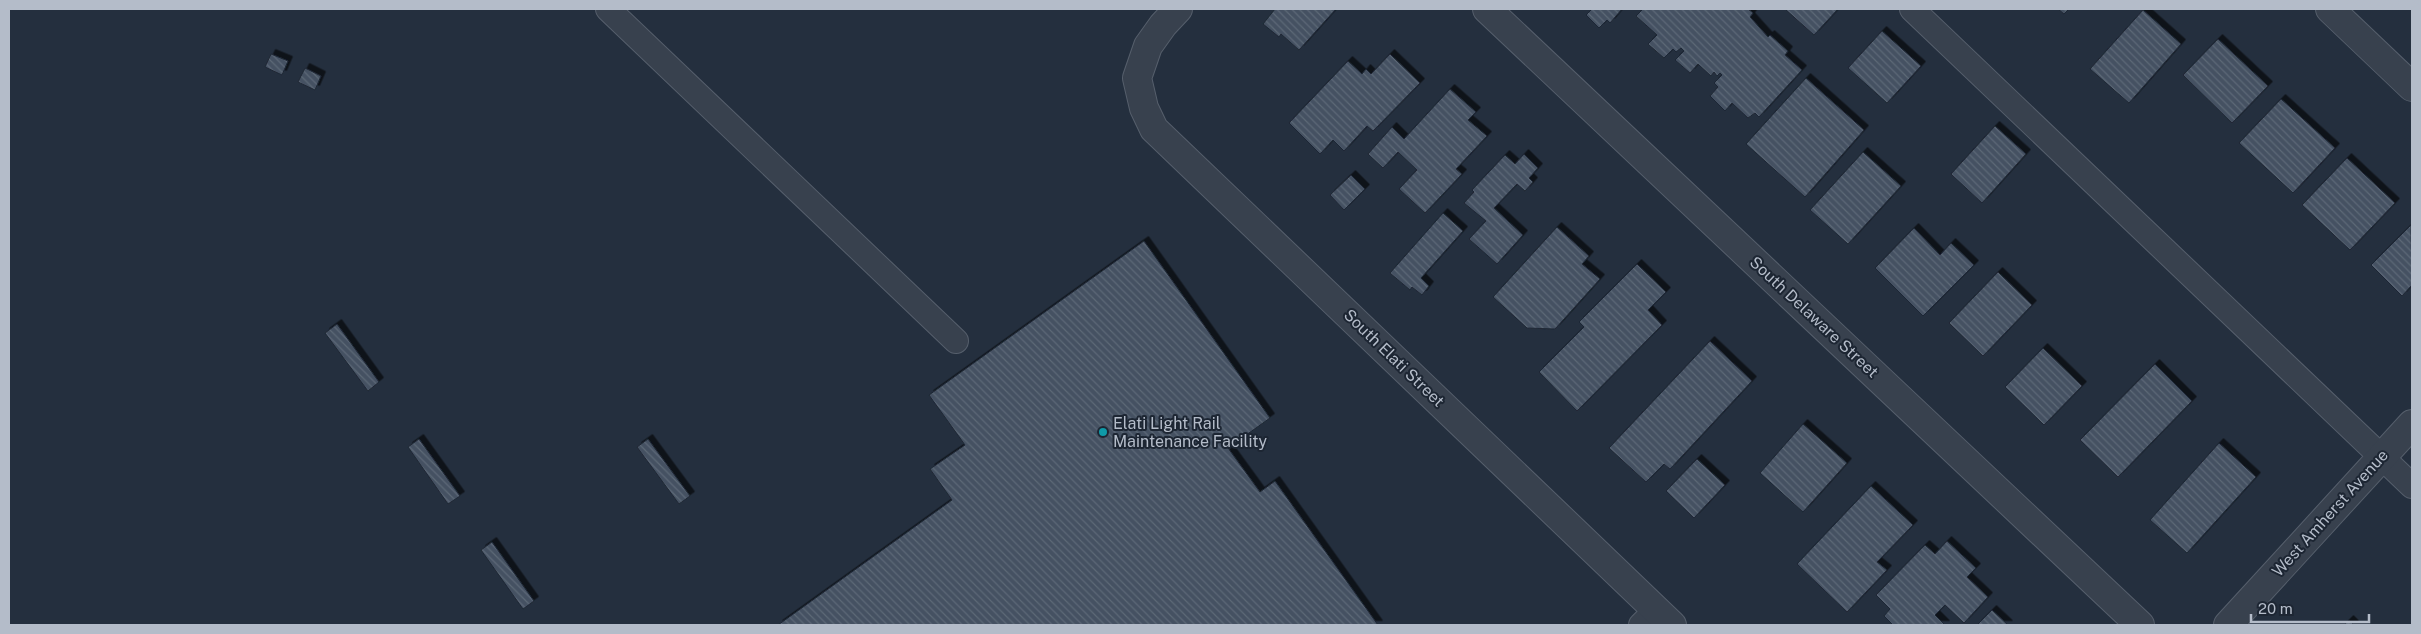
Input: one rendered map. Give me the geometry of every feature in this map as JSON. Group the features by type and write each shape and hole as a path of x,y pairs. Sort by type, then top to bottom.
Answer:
{"street":[{"name":"South Elati Street","path":"1178,9 1163,25 1148,46 1137,78 1144,108 1154,129 1656,620"},
{"name":"South Delaware Street","path":"1487,9 2140,625"},
{"path":"2330,9 2412,87"},
{"name":"West Amherst Avenue","path":"2228,625 2412,424"}],"lane":[{"path":"608,9 956,341"},
{"path":"1912,9 2412,486"}],"building":[{"path":"1275,9 1336,9 1299,50 1281,34 1279,37 1263,24"},
{"path":"1592,9 1622,9 1610,23 1607,20 1599,28 1586,15"},
{"path":"1643,9 1748,9 1753,13 1750,17 1768,37 1770,35 1788,51 1785,55 1802,70 1759,117 1755,113 1748,118 1732,103 1725,111 1710,96 1718,87 1714,83 1722,75 1720,73 1717,76 1714,72 1711,76 1698,64 1690,73 1675,60 1684,51 1681,48 1676,52 1673,49 1664,58 1648,44 1657,35 1636,16"},
{"path":"1785,9 1838,9 1814,35"},
{"path":"2058,9 2069,9 2064,14"},
{"path":"2143,10 2181,44 2129,103 2090,69"},
{"path":"1882,31 1921,66 1887,103 1848,68"},
{"path":"2218,39 2268,86 2232,123 2183,75"},
{"path":"271,54 288,61 282,75 265,67"},
{"path":"1390,54 1420,83 1373,131 1367,126 1344,151 1333,140 1320,154 1289,123 1348,61 1362,74 1366,69 1371,74"},
{"path":"305,68 321,76 315,90 298,82"},
{"path":"1806,78 1864,130 1805,197 1746,144"},
{"path":"1450,89 1476,112 1468,120 1487,136 1456,169 1462,174 1425,213 1399,189 1417,170 1398,152 1383,168 1368,154 1392,127 1404,139"},
{"path":"2281,99 2335,148 2293,193 2239,143"},
{"path":"1995,126 2026,154 1982,203 1951,174"},
{"path":"1863,152 1901,186 1848,244 1810,210"},
{"path":"1524,154 1538,168 1529,178 1533,182 1525,191 1517,184 1494,208 1523,235 1497,264 1469,239 1486,221 1464,203 1474,192 1472,190 1505,155 1515,164"},
{"path":"2347,158 2395,203 2350,250 2302,205"},
{"path":"1351,175 1365,189 1344,210 1330,195"},
{"path":"1443,213 1463,231 1421,278 1429,286 1422,295 1412,287 1410,290 1390,273"},
{"path":"2411,225 2412,285 2402,296 2371,265"},
{"path":"1557,227 1589,256 1582,264 1600,279 1555,329 1527,328 1493,297"},
{"path":"1914,228 1940,255 1951,243 1974,265 1923,316 1875,268"},
{"name":"Elati Light Rail Maintenance Facility","path":"1144,241 1270,418 1228,448 1260,492 1275,481 1378,625 778,625 952,500 930,469 965,445 929,395"},
{"path":"1637,264 1666,292 1648,310 1662,325 1577,411 1539,372 1584,327 1579,322"},
{"path":"1998,272 2032,305 1983,356 1949,323"},
{"path":"337,324 379,382 368,391 325,333"},
{"path":"1710,341 1752,381 1670,469 1664,464 1646,482 1609,448"},
{"path":"2043,348 2082,386 2044,425 2005,387"},
{"path":"2155,364 2192,401 2118,477 2080,440"},
{"path":"1803,424 1847,463 1803,512 1760,473"},
{"path":"419,439 460,496 448,504 408,447"},
{"path":"648,439 690,496 679,504 637,447"},
{"path":"2219,443 2256,477 2187,553 2150,520"},
{"path":"1697,459 1725,485 1694,518 1666,491"},
{"path":"1871,486 1913,525 1877,562 1887,570 1847,612 1797,564"},
{"path":"1947,541 1976,568 1967,577 1988,597 1964,623 1945,605 1935,615 1945,625 1893,625 1884,616 1890,609 1876,595 1925,545 1935,554"},
{"path":"492,542 534,601 523,609 481,550"},
{"path":"1992,610 2008,625 1977,625"},
{"path":"2349,620 2354,625 2344,625"}],"place":[{"name":"Elati Light Rail Maintenance Facility","path":"1103,432"}]}
